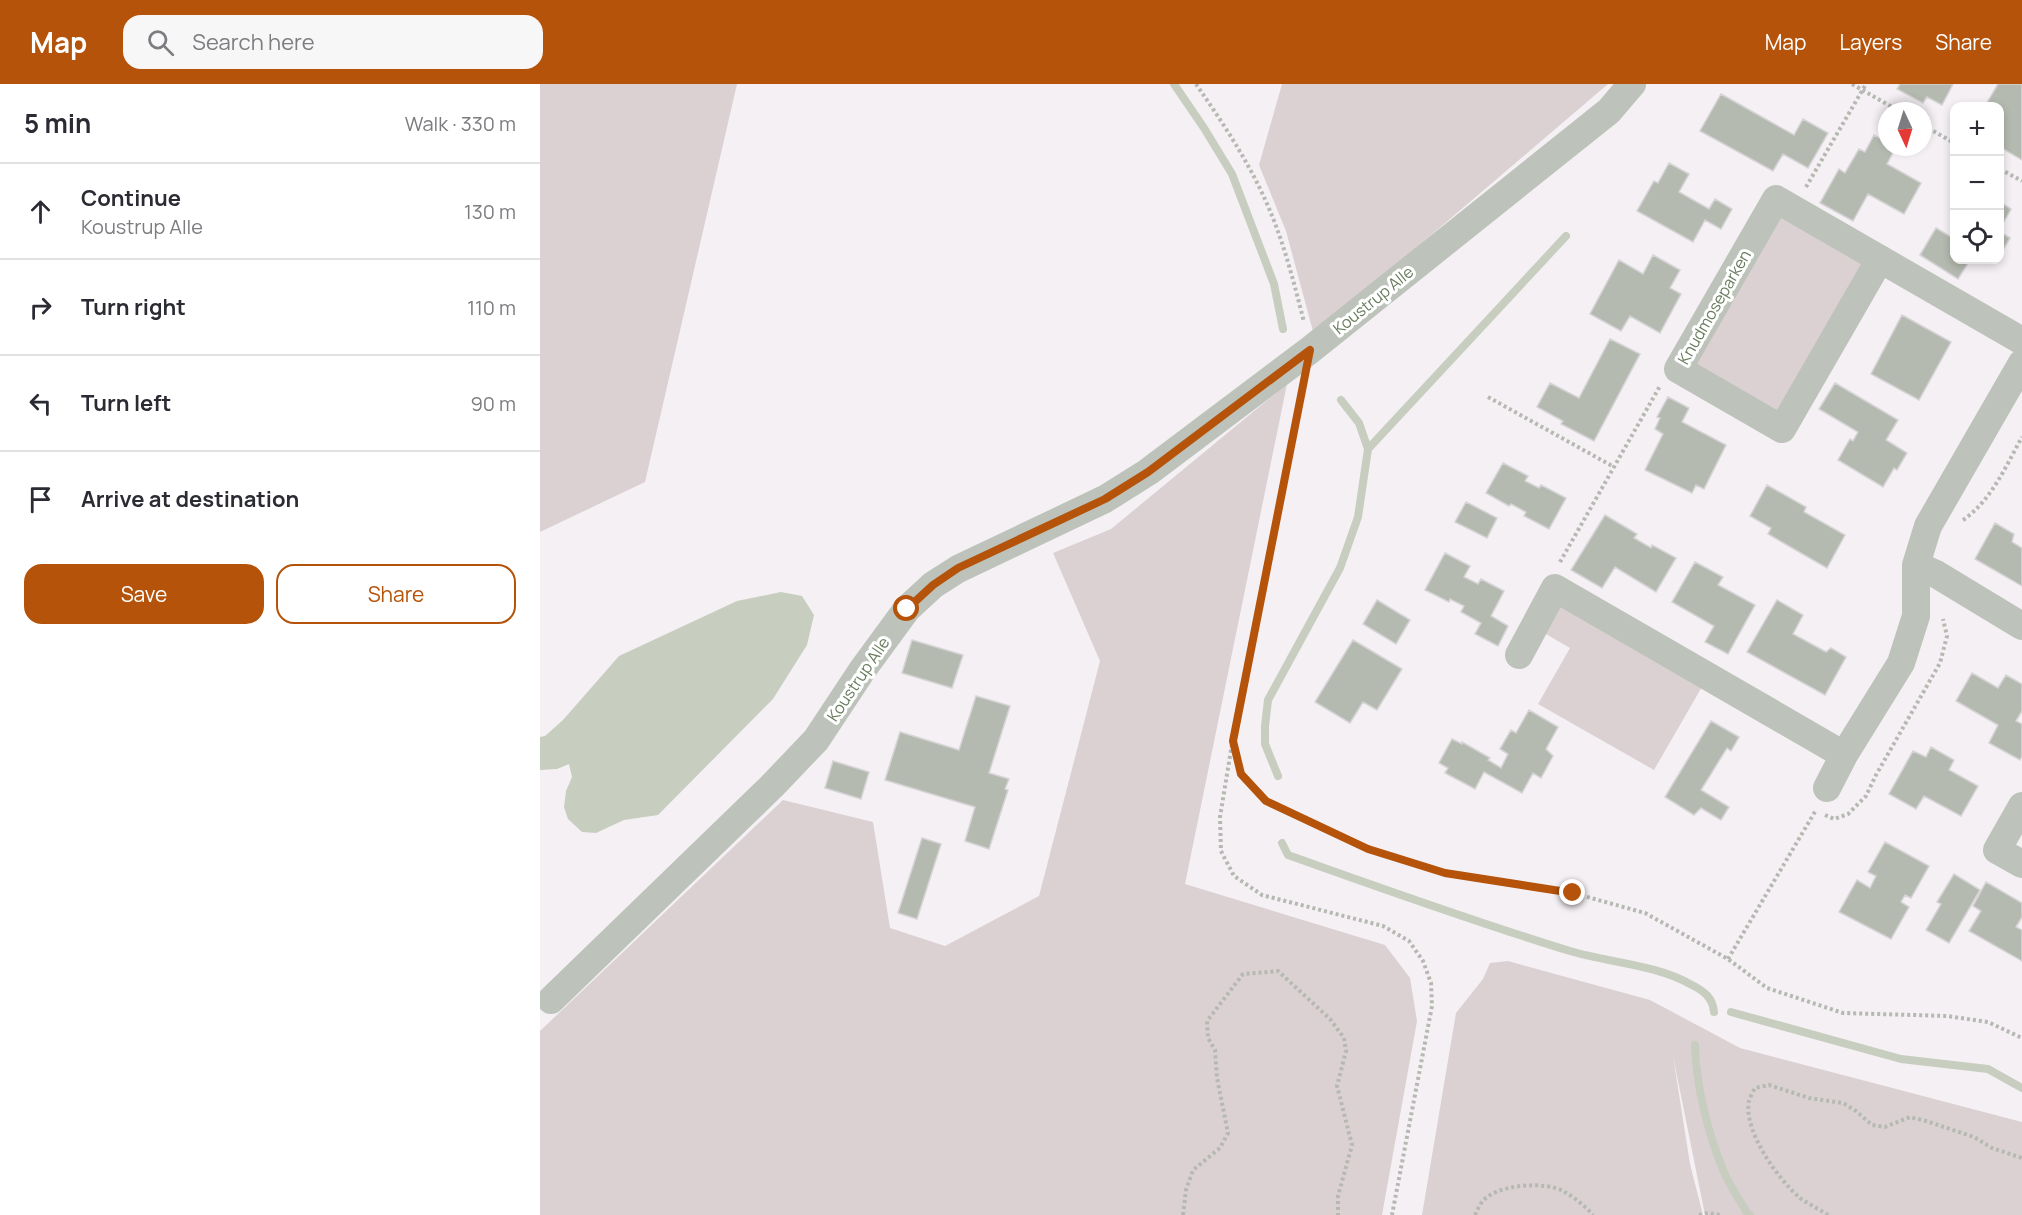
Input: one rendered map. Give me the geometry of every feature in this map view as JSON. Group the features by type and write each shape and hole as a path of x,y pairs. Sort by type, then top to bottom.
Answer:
{"street":[{"name":"Koustrup Alle","path":"550,1000 772,786 816,740 863,669 907,609 933,585 958,568 1105,499 1148,472 1310,350 1609,111 1632,84"},
{"path":"1776,199 2022,341"},
{"name":"Knudmoseparken","path":"1776,199 1678,369 1782,429 1880,260"},
{"path":"1827,788 1844,755 1901,663 1916,616 1916,565 1928,526 2022,363"},
{"path":"1916,565 1936,574 2022,626"},
{"path":"1519,655 1555,588 1844,755"},
{"path":"2022,806 1997,850 2022,864"}],"path":[{"path":"1196,84 1221,120 1263,195 1291,269 1310,350 1233,741 1220,817 1221,851 1234,876 1262,895 1383,926 1409,941 1423,961 1431,983 1432,1006 1392,1215"},
{"path":"1852,84 1884,102"},
{"path":"1776,199 1801,197 1866,84"},
{"path":"1932,130 1950,141"},
{"path":"2004,171 2022,182"},
{"path":"1555,588 1555,572 1664,379 1678,369"},
{"path":"1488,397 1614,467"},
{"path":"1233,741 1241,774 1266,801 1368,849 1445,873 1573,893 1645,913 1728,959 1767,988 1844,1013 1947,1016 1988,1022 2022,1038"},
{"path":"1728,959 1827,788"},
{"path":"1183,1215 1186,1190 1193,1170 1220,1148 1228,1133 1217,1078 1215,1050 1208,1038 1208,1021 1243,974 1278,971 1330,1019 1344,1038 1346,1051 1337,1086 1352,1145 1338,1196 1338,1215"},
{"path":"1828,1215 1800,1198 1776,1171 1760,1146 1748,1110 1749,1099 1755,1088 1769,1085 1809,1098 1843,1103 1872,1125 1885,1127 1910,1117 1926,1121 1974,1137 1992,1148 2022,1158"},
{"path":"1475,1215 1483,1200 1501,1190 1521,1185 1545,1186 1562,1190 1593,1215"},
{"path":"1700,1215 1708,1213 1720,1215"}],"shaded area":[{"path":"540,84 737,84 645,482 540,532"},
{"path":"1282,84 1608,84 1314,335 1286,231 1259,165"},
{"path":"1779,213 1866,263 1778,417 1691,367"},
{"path":"1287,384 1185,884 1385,945 1410,978 1417,1021 1382,1215 540,1215 540,1031 783,800 873,822 890,928 945,946 1039,896 1100,661 1053,553 1111,529"},
{"path":"781,592 802,596 814,615 807,645 773,699 658,815 624,820 596,833 582,832 568,819 564,807 566,791 572,777 569,764 557,769 540,770 540,737 545,736 563,720 619,656 737,601"},
{"path":"1556,602 1703,685 1654,770 1538,704 1570,648 1539,630"},
{"path":"1508,961 1650,1000 1740,1048 2022,1122 2022,1215 1705,1215 1673,1056 1690,1164 1703,1215 1422,1215 1456,1013 1483,979 1490,963"}],"building":[{"path":"1900,84 1953,84 1942,105 1927,97 1921,102 1897,89"},
{"path":"1998,84 2022,84 2022,160 2004,149 2004,102 1987,102"},
{"path":"1721,94 1794,135 1803,119 1828,133 1808,168 1783,154 1773,171 1700,131"},
{"path":"1874,135 1878,137 1878,156 1891,156 1887,164 1921,183 1904,214 1868,194 1853,221 1820,203 1839,169 1845,173 1859,149 1865,152"},
{"path":"1669,163 1689,174 1679,192 1709,209 1715,199 1732,209 1721,229 1705,220 1693,242 1637,211 1654,181 1658,183"},
{"path":"2004,205 2011,209 2004,222"},
{"path":"1936,228 1950,236 1950,264 1967,264 1958,279 1920,255"},
{"path":"2004,234 2010,238 2004,248"},
{"path":"1653,255 1680,270 1670,288 1681,294 1660,333 1630,316 1621,331 1590,314 1619,260 1643,274"},
{"path":"1902,315 1951,342 1919,400 1871,374"},
{"path":"1610,339 1640,354 1594,441 1561,424 1563,421 1537,407 1550,383 1579,398"},
{"path":"1835,383 1898,420 1886,440 1907,453 1897,470 1894,468 1883,487 1838,460 1850,439 1853,441 1858,432 1819,409"},
{"path":"1668,397 1689,408 1682,422 1726,445 1704,489 1696,485 1692,493 1645,470 1663,434 1655,429 1660,418 1657,417"},
{"path":"1503,463 1528,476 1525,481 1539,488 1541,485 1566,498 1549,529 1524,516 1526,512 1511,504 1509,506 1486,493"},
{"path":"1767,485 1806,507 1804,512 1845,535 1827,568 1768,534 1771,528 1750,516"},
{"path":"1466,502 1497,518 1487,538 1455,522"},
{"path":"1605,515 1637,534 1634,538 1676,558 1656,592 1615,567 1602,588 1571,570"},
{"path":"1995,523 2014,534 2012,542 2022,548 2022,586 1975,559"},
{"path":"1445,553 1470,566 1464,577 1478,584 1481,579 1504,591 1491,616 1508,626 1498,646 1475,634 1481,623 1461,612 1464,606 1450,599 1449,602 1425,590"},
{"path":"1695,562 1723,577 1718,585 1755,605 1728,654 1705,642 1714,626 1672,602"},
{"path":"1377,600 1410,620 1396,644 1363,624"},
{"path":"1777,600 1803,615 1793,634 1826,652 1831,648 1846,657 1825,695 1747,652"},
{"path":"912,640 963,655 952,688 902,673"},
{"path":"1353,640 1402,669 1377,710 1363,702 1350,723 1315,702"},
{"path":"1972,673 1998,688 2006,675 2022,684 2022,711 2016,721 2022,724 2020,760 1989,743 1998,725 1956,701"},
{"path":"976,696 1010,706 989,773 1009,779 1005,789 1008,790 989,849 965,841 975,807 885,780 900,732 959,750"},
{"path":"1529,710 1558,727 1546,749 1553,756 1541,778 1533,773 1522,793 1484,772 1475,789 1445,773 1448,768 1439,763 1452,739 1490,758 1488,760 1501,768 1508,754 1500,749 1511,730 1516,733"},
{"path":"1711,721 1739,737 1731,751 1727,748 1701,790 1729,807 1721,820 1701,808 1694,815 1665,797"},
{"path":"1931,747 1954,760 1949,770 1978,786 1961,816 1924,796 1916,809 1889,794 1913,751 1926,757"},
{"path":"833,761 869,772 861,799 825,788"},
{"path":"922,838 941,844 917,919 898,913"},
{"path":"1885,842 1929,866 1911,898 1905,895 1901,902 1909,907 1891,939 1839,912 1857,880 1870,888 1876,876 1868,872"},
{"path":"1954,874 1980,890 1949,943 1926,930 1941,904 1937,902"},
{"path":"1986,882 2022,903 2022,917 2016,927 2022,930 2022,961 1969,931 1981,911 1973,906"}],"waterway":[{"path":"1174,84 1232,174 1274,284 1283,329"},
{"path":"1368,449 1566,236"},
{"path":"1278,776 1265,744 1268,700 1340,568 1358,517 1368,449 1359,423 1341,400"},
{"path":"1282,843 1288,855 1464,917 1570,951 1648,968 1678,978 1704,992 1710,999 1714,1012"},
{"path":"1731,1012 1901,1059 1988,1069 2022,1088"},
{"path":"1695,1045 1700,1093 1713,1142 1726,1177 1750,1215"}],"route":[{"path":"907,609 933,585 958,568 1105,499 1148,472 1310,350 1233,741 1241,774 1266,801 1368,849 1445,873 1573,893"}]}
